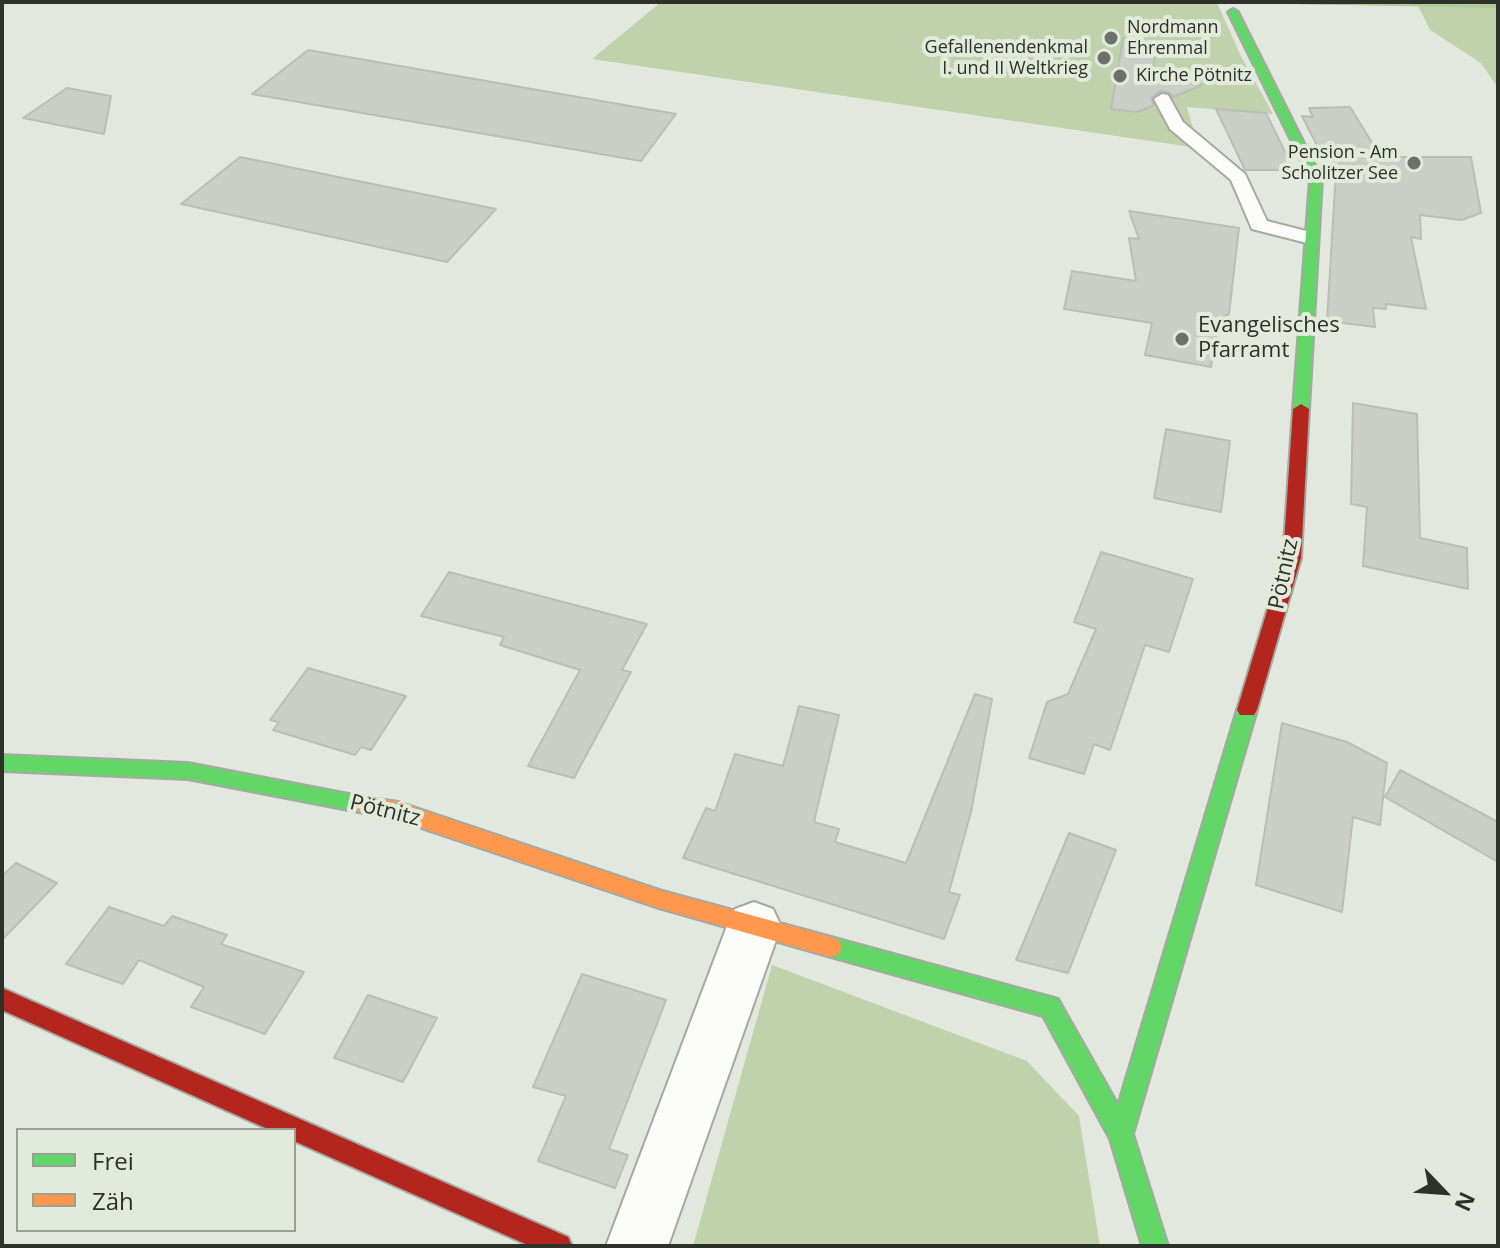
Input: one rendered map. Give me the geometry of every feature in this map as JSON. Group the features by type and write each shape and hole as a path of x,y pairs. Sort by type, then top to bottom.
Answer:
{"street":[{"name":"Pötnitz","path":"1121,1134 1292,558 1316,179 1233,12"},
{"name":"Pötnitz","path":"2,763 188,771 398,811 659,899 1050,1007 1121,1134 1155,1246"},
{"path":"637,1246 754,926"},
{"path":"2,999 293,1128"},
{"path":"296,1129 559,1246"}],"lane":[{"path":"1162,99 1176,125 1239,178 1259,225 1311,238"}],"green space":[{"path":"661,2 1498,2 1498,88 1481,63 1430,30 1418,6 1217,3 1241,56 1273,114 1187,107 1194,132 1213,147 1198,148 592,59"},
{"path":"1498,2 1498,8 1241,3"},
{"path":"772,965 1027,1061 1079,1116 1100,1246 693,1246"}],"building":[{"name":"Kirche Pötnitz","path":"1123,38 1156,42 1152,78 1202,85 1173,97 1168,92 1160,91 1151,98 1154,105 1138,112 1111,109"},
{"path":"308,50 676,114 641,161 252,94"},
{"path":"67,88 111,96 104,134 23,118"},
{"path":"1350,107 1381,157 1471,157 1481,213 1462,220 1420,215 1421,239 1411,237 1426,309 1386,304 1386,309 1373,308 1375,327 1327,321 1336,171 1330,171 1302,116 1313,117 1309,108"},
{"path":"1216,109 1266,113 1294,170 1245,170"},
{"path":"240,157 496,209 447,262 181,204"},
{"path":"1129,211 1239,228 1229,314 1219,319 1211,367 1145,355 1152,323 1064,309 1072,271 1136,281 1129,238 1139,239"},
{"path":"1353,403 1417,414 1420,538 1467,548 1468,589 1363,566 1367,507 1351,504"},
{"path":"1166,429 1230,441 1221,512 1154,498"},
{"path":"1101,552 1193,579 1169,652 1145,645 1110,750 1094,744 1084,774 1029,758 1047,702 1068,694 1096,629 1074,622"},
{"path":"449,572 647,624 622,670 631,672 574,778 528,766 580,670 500,645 504,637 421,616"},
{"path":"308,668 406,696 371,750 361,747 355,755 273,730 279,722 270,720"},
{"path":"975,694 992,699 971,812 949,892 960,895 944,939 683,858 706,808 715,811 735,754 783,766 799,706 839,715 814,822 839,829 835,842 906,863"},
{"path":"1282,723 1347,742 1387,763 1380,825 1353,817 1342,912 1256,885"},
{"path":"1400,770 1498,822 1498,862 1385,797"},
{"path":"1069,833 1116,850 1068,973 1016,960"},
{"path":"16,863 57,883 2,940 2,876"},
{"path":"109,907 164,926 172,916 227,935 221,944 304,972 265,1034 191,1007 204,987 139,960 123,984 66,964"},
{"path":"582,974 666,1000 609,1149 628,1155 615,1188 538,1161 566,1096 533,1087"},
{"path":"368,995 437,1018 403,1082 334,1058"}],"traffic: fast":[{"path":"1233,12 1316,179 1301,409"},
{"path":"1121,1134 1247,710"},
{"path":"2,763 188,771 364,805"},
{"path":"831,947 1050,1007 1121,1134 1155,1246"}],"traffic: slow":[{"path":"364,805 398,811 659,899 831,947"}],"traffic: jam":[{"path":"1247,710 1292,558 1301,409"},
{"path":"2,999 293,1128"},
{"path":"296,1129 559,1246"}],"place":[{"name":"Nordmann Ehrenmal","path":"1111,38"},
{"name":"Gefallenendenkmal I. und II Weltkrieg","path":"1104,58"},
{"name":"Kirche Pötnitz","path":"1120,76"},
{"name":"Pension - Am Scholitzer See","path":"1414,163"},
{"name":"Evangelisches Pfarramt","path":"1182,339"}]}
